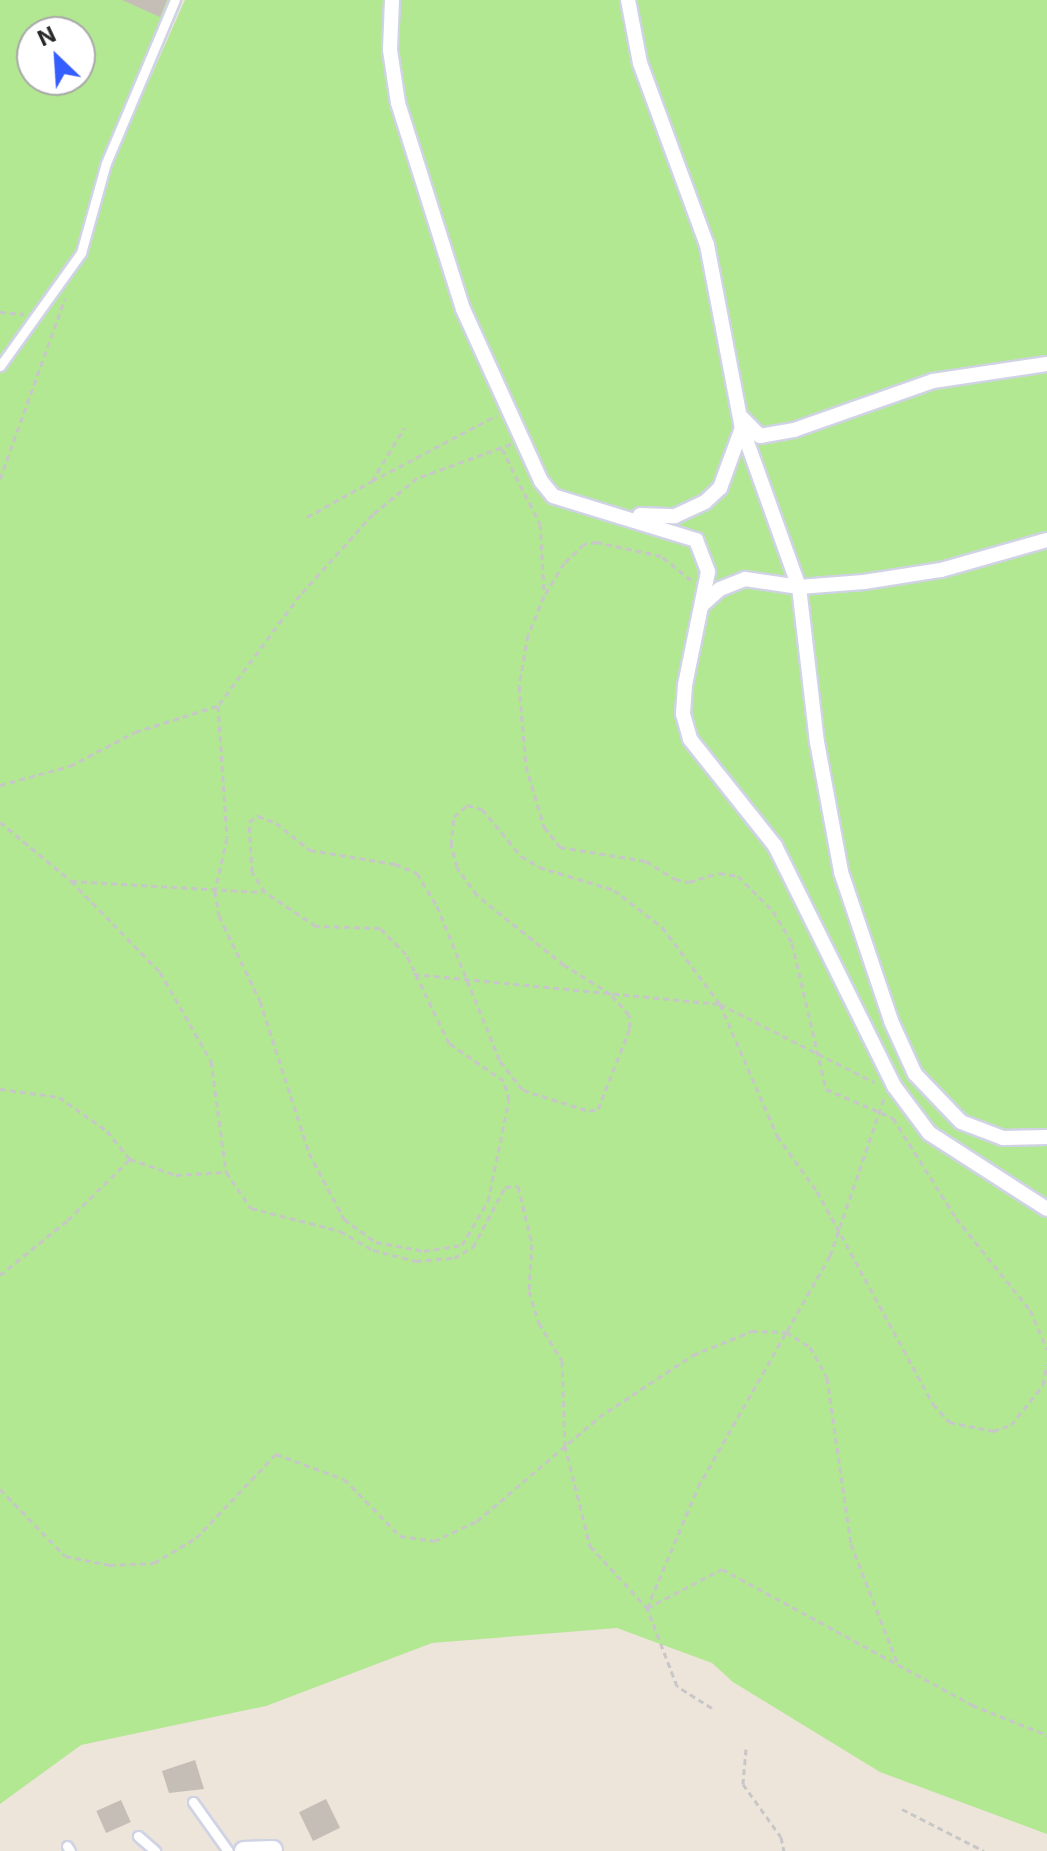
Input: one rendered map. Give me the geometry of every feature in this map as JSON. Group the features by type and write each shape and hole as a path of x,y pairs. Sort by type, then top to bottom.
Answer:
{"street":[{"path":"392,0 390,50 398,103 463,309 521,437 553,496 624,515 696,540 708,572 685,685 683,714 690,739 775,846 889,1090 929,1133 1047,1209"},
{"path":"628,0 640,63 696,203 742,422 799,587 817,742 841,872 897,1034 915,1074 961,1122 1003,1138 1047,1137"},
{"path":"742,422 760,436 829,421 933,381 1047,364"},
{"path":"624,515 675,516 705,502 720,488 742,422"},
{"path":"702,605 720,589 745,579 799,587 941,570 1047,540"},
{"path":"244,1851 273,1850"}],"lane":[{"path":"0,366 81,253 106,163 175,0"},
{"path":"193,1802 228,1851"},
{"path":"138,1836 155,1851"}],"path":[{"path":"0,479 66,293"},
{"path":"0,312 38,316"},
{"path":"307,517 508,411"},
{"path":"372,481 404,428"},
{"path":"0,785 70,766 135,732 218,706 300,595 373,514 417,478 502,449 521,437"},
{"path":"502,449 540,524 544,596"},
{"path":"694,584 683,568 661,556 597,542 584,544 564,563 544,596 528,635 519,686 526,766 544,827 560,847 646,861 675,879 689,882 719,873 738,876 773,911 792,943 826,1089 893,1118 956,1218 1030,1310 1047,1349"},
{"path":"218,706 227,838 215,891 219,916 260,1001 309,1153 344,1219 376,1242 424,1251 462,1245 488,1201 509,1100 504,1081 449,1043 406,954 380,928 350,931 316,926 265,892 252,872 247,839 249,822 258,816 310,850 395,864 417,873 437,906 510,1080 523,1090 589,1111 603,1102 630,1028 629,1015 611,994 564,965 477,895 457,867 451,845 454,817 461,807 482,809 521,856 539,867 633,900 662,927 720,1004 777,1136 839,1229 933,1404 949,1422 993,1431 1011,1425 1045,1385 1047,1364"},
{"path":"0,822 71,881 160,972 211,1061 226,1172 251,1208 340,1231 373,1250 416,1261 454,1258 473,1247 505,1187 518,1186 532,1244 529,1291 539,1323 562,1361 565,1446 590,1546 647,1608 677,1686 712,1708"},
{"path":"71,881 265,892"},
{"path":"414,974 720,1004 816,1050 889,1090 878,1113 830,1256 698,1487 647,1608"},
{"path":"0,1089 59,1097 107,1131 130,1159 176,1175 226,1172"},
{"path":"0,1275 68,1220 130,1159"},
{"path":"0,1489 65,1556 110,1565 154,1563 196,1538 276,1454 344,1479 400,1536 434,1541 477,1521 599,1417 693,1355 752,1331 786,1332 810,1347 827,1378 851,1544 897,1662"},
{"path":"647,1608 722,1569 972,1705 1047,1735"},
{"path":"746,1749 743,1784 781,1837 784,1851"},
{"path":"902,1809 984,1851"}],"green space":[{"path":"0,0 169,0 136,77 149,81 185,0 1047,0 1047,1834 880,1772 733,1682 712,1663 617,1628 432,1643 266,1706 81,1745 0,1804"}],"building":[{"path":"122,0 167,0 160,17"},
{"path":"195,1760 204,1789 169,1793 162,1771"},
{"path":"326,1799 340,1828 313,1841 299,1812"},
{"path":"121,1800 131,1822 106,1833 96,1811"}]}
